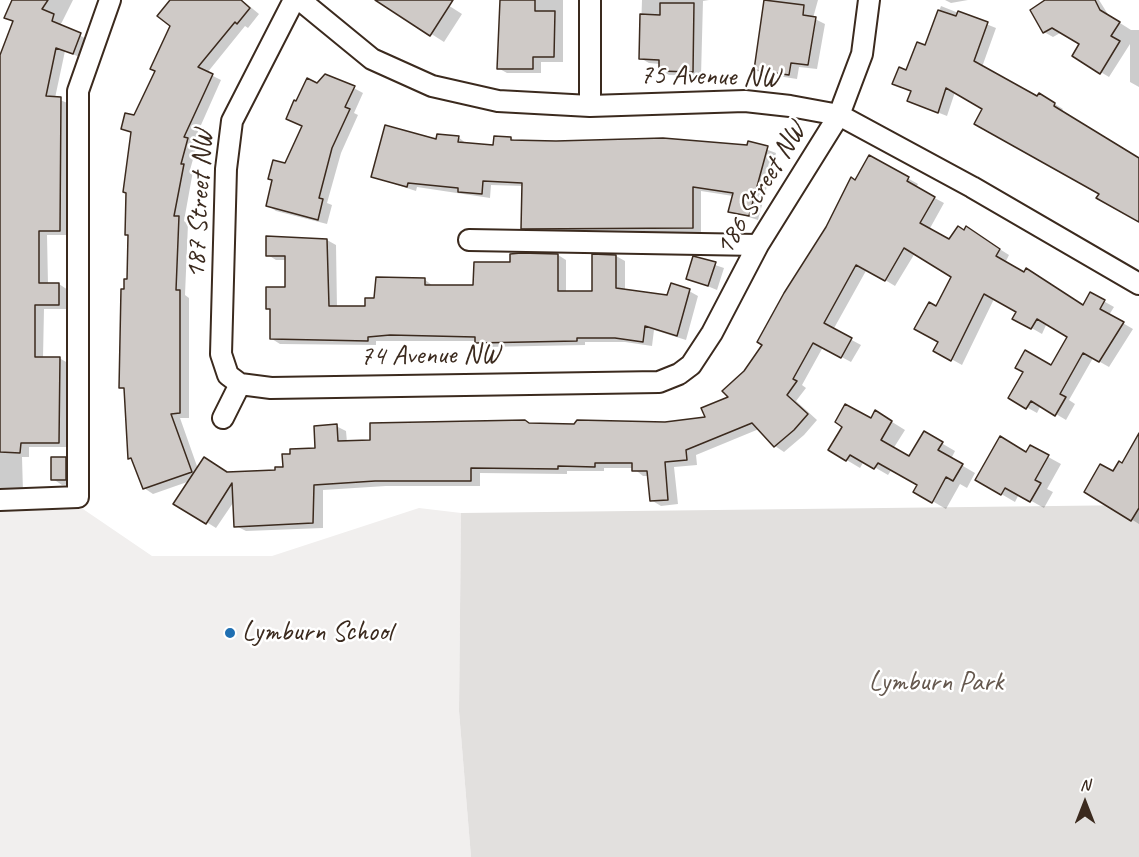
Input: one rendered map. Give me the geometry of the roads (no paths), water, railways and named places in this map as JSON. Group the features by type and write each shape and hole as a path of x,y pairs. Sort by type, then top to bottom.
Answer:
{"street":[{"path":"0,500 78,497 78,91 110,0"},
{"name":"187 Street NW","path":"240,384 228,375 221,354 226,169 232,121 294,0"},
{"name":"75 Avenue NW","path":"300,0 372,59 432,86 498,101 590,106 745,101 839,115 972,187 1139,284"},
{"path":"590,0 590,106"},
{"name":"186 Street NW","path":"659,382 679,374 691,364 712,333 758,245 839,115 862,54 869,0"},
{"path":"469,240 758,245"},
{"name":"74 Avenue NW","path":"240,384 271,388 659,382"},
{"path":"223,418 240,384"}],"place":[{"name":"Lymburn School","path":"230,633"}],"park label":[{"name":"Lymburn Park","path":"936,683"}]}
